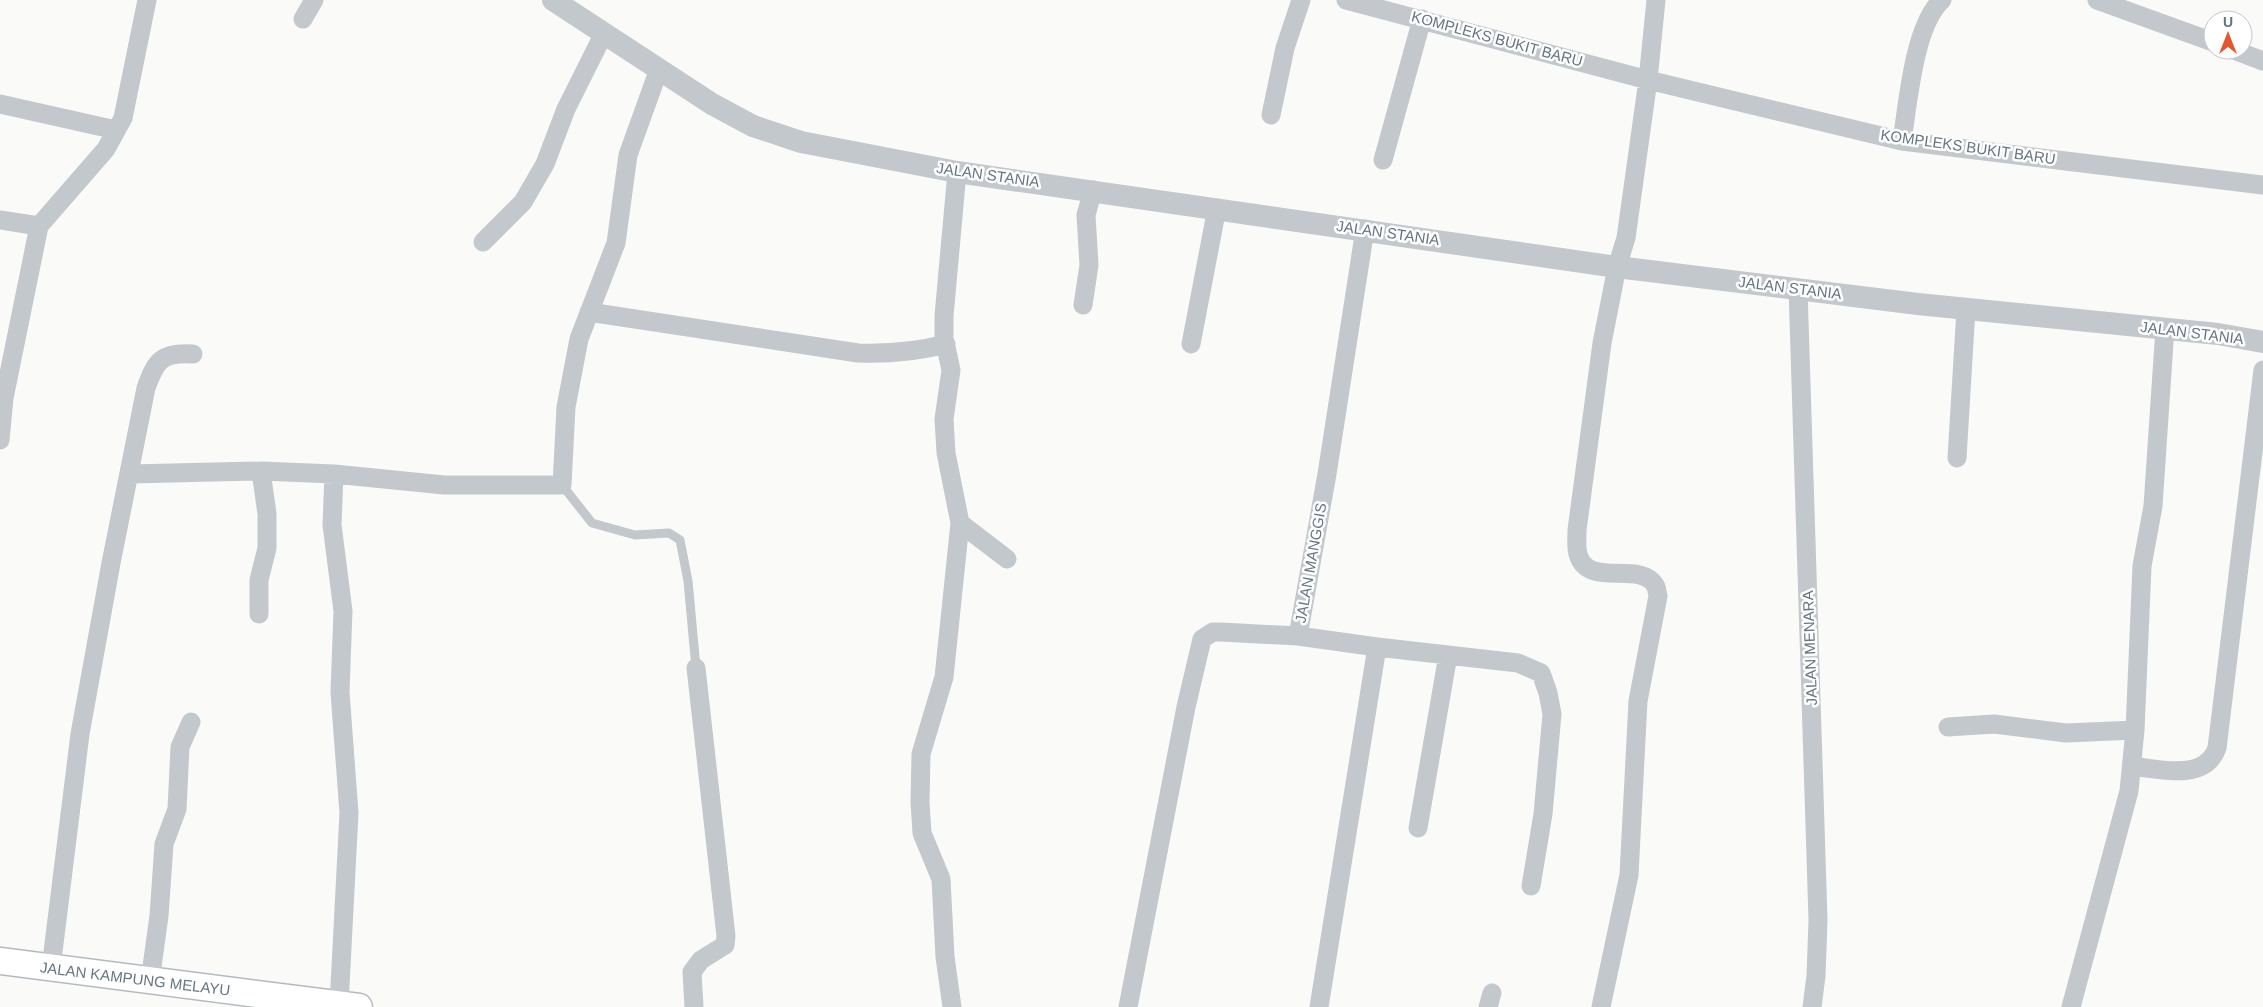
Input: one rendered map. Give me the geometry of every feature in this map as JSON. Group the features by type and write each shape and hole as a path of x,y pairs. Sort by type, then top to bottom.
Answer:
{"main road":[{"name":"JALAN KAMPUNG MELAYU","path":"0,961 353,1006"}],"street":[{"path":"0,440 4,398 39,226 106,149 123,118 147,0"},
{"path":"303,19 314,0"},
{"name":"JALAN STANIA","path":"553,0 712,104 753,126 801,142 957,172 1365,229 1617,267 1966,309 2218,334 2263,342"},
{"path":"1271,115 1285,48 1301,0"},
{"name":"KOMPLEKS BUKIT BARU","path":"1346,0 1648,80 1902,141 2263,184"},
{"path":"1601,1007 1629,876 1638,701 1658,596 1655,584 1647,577 1591,570 1583,565 1577,553 1577,530 1602,343 1617,267 1626,238 1648,80 1656,0"},
{"path":"1902,141 1910,87 1922,34 1934,8 1942,0"},
{"path":"2097,0 2203,38"},
{"path":"1383,160 1422,19"},
{"path":"483,242 524,202 545,164 566,109 604,33"},
{"path":"129,474 261,471 334,474 444,485 562,485 566,407 579,339 616,243 628,155 659,69"},
{"path":"0,104 116,130"},
{"path":"952,1007 945,957 941,879 922,833 920,802 921,754 944,677 960,523 946,452 944,419 951,370 946,344 944,316 957,172"},
{"path":"1083,305 1089,265 1086,216 1093,190"},
{"path":"1191,344 1217,208"},
{"path":"0,220 39,226"},
{"name":"JALAN MANGGIS","path":"1128,1007 1186,707 1202,639 1213,632 1298,636 1327,474 1365,229"},
{"name":"JALAN MENARA","path":"1798,288 1818,920 1816,976 1812,1007"},
{"path":"1957,458 1966,309"},
{"path":"589,312 858,353 917,352 946,344"},
{"path":"2071,1007 2129,791 2136,730 2142,566 2153,506 2165,328"},
{"path":"51,968 80,734 146,388 153,370 165,357 174,353 193,354"},
{"path":"2132,766 2181,770 2199,768 2208,764 2216,748 2263,370"},
{"path":"260,614 259,580 267,548 267,514 261,471"},
{"path":"334,474 332,525 343,611 340,692 349,813 353,1006"},
{"path":"960,523 1007,559"},
{"path":"1298,636 1518,663 1541,673 1548,693 1552,714 1543,814 1531,886"},
{"path":"1319,1007 1377,647"},
{"path":"1418,828 1448,655"},
{"path":"694,1007 692,972 701,960 726,945 696,668"},
{"path":"150,981 159,916 164,844 177,809 180,747 191,722"},
{"path":"1948,727 1994,724 2066,733 2136,730"}],"lane":[{"path":"562,485 592,523 635,535 669,533 680,540 688,580 696,668"}]}
